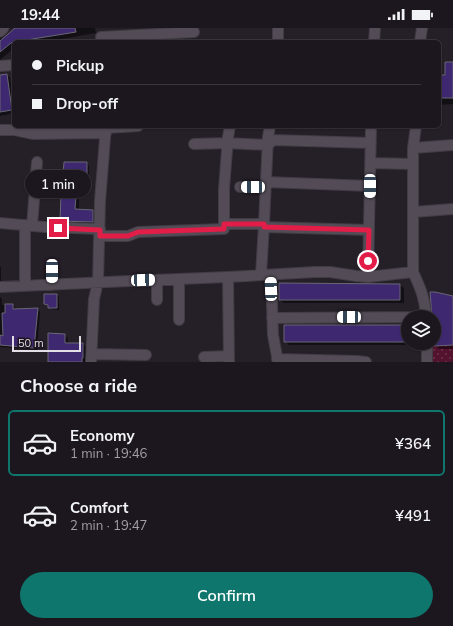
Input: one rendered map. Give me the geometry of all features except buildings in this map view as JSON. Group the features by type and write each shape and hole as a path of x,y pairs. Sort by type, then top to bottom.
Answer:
{"street":[{"path":"0,31 3,28"},
{"path":"278,28 278,40"},
{"path":"374,40 375,28"},
{"path":"420,40 422,28"},
{"path":"101,36 151,31 194,32"},
{"path":"0,66 12,65"},
{"path":"0,130 14,130 32,134 117,128"},
{"path":"0,223 5,222 28,226 128,236 138,232 224,229 224,189 230,128"},
{"path":"270,128 264,226 266,275 277,360 366,362"},
{"path":"368,277 371,128"},
{"path":"416,128 413,148 413,272 421,289 426,310"},
{"path":"106,129 100,201 98,282 94,299 92,358 143,352"},
{"path":"194,144 205,148 228,143 268,145 274,140 371,143"},
{"path":"413,148 453,145"},
{"path":"25,286 28,226 37,162"},
{"path":"370,163 413,164"},
{"path":"240,187 266,185 370,186"},
{"path":"413,212 453,209"},
{"path":"224,224 369,230"},
{"path":"52,271 52,285"},
{"path":"0,287 330,272 368,277 413,272"},
{"path":"204,357 229,359 228,277"},
{"path":"179,279 179,320"},
{"path":"157,280 157,300"},
{"path":"272,318 401,317"},
{"path":"427,350 427,362"}],"shaded area":[{"path":"453,345 452,362 433,362 433,350 441,350 441,346"}],"route":[{"path":"58,228 100,230 100,236 128,236 138,232 224,229 224,224 264,224 264,227 369,230 368,261"}]}
